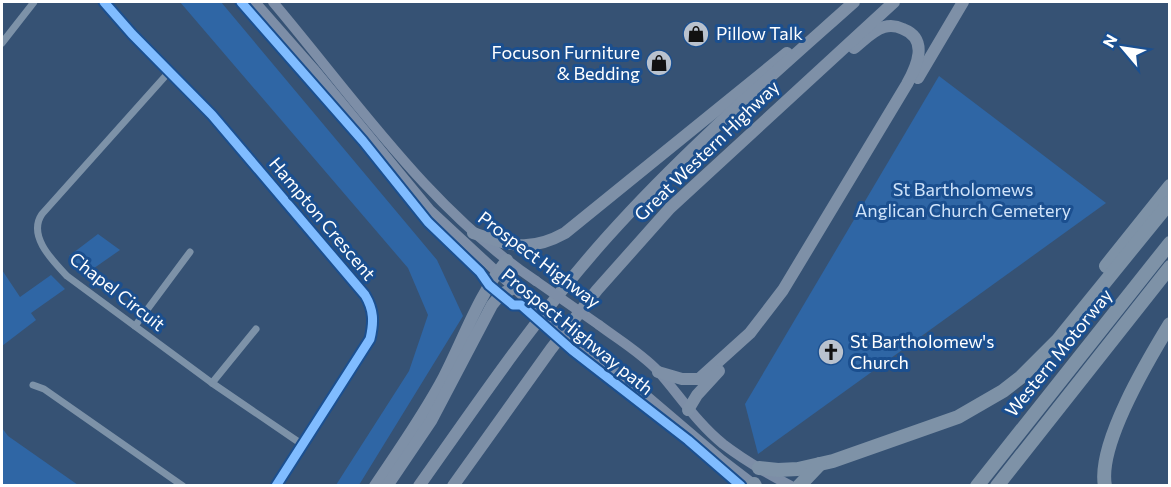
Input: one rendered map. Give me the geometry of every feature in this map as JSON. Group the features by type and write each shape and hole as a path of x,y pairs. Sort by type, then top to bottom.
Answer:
{"highway":[{"name":"Great Western Highway","path":"419,486 540,317 608,236 699,143 854,2"},
{"name":"Great Western Highway","path":"453,486 551,349 597,291 670,208 894,2"},
{"path":"688,410 711,378 750,342 782,302 963,2"},
{"path":"473,233 497,242 519,246 544,243 565,233 784,55 840,14"},
{"path":"658,372 682,379 699,379 761,320 783,290 913,73 920,53 918,44 908,31 892,26 883,27 872,33 791,96"},
{"path":"1058,340 1065,318 1170,186"},
{"path":"759,468 798,469 833,461 958,417 1003,391 1021,377 1058,340 1170,202"},
{"name":"Western Motorway","path":"977,486 1170,243"},
{"path":"375,486 407,439 443,378 489,285 507,260"},
{"name":"Western Motorway","path":"997,486 1170,267"},
{"path":"387,486 431,421 492,305 501,294 514,288"},
{"path":"1105,486 1104,468 1114,433 1144,368 1170,324"},
{"path":"799,486 820,464"}],"main road":[{"name":"Prospect Highway","path":"272,2 393,147 473,233 645,359 688,410 723,443 759,468 791,486"},
{"name":"Prospect Highway","path":"258,6 314,69 430,210 497,273 579,344 634,385 755,485"}],"street":[{"path":"2,43 34,2"},
{"name":"Hampton Crescent","path":"104,2 212,115 372,306 374,323 370,339 276,486"},
{"path":"258,6 272,2"},
{"name":"Chapel Circuit","path":"169,72 42,214 37,226 42,242 68,276 212,383 303,445"},
{"path":"135,326 190,252"},
{"path":"212,383 256,329"},
{"path":"33,385 44,388 183,486"}],"green space":[{"path":"180,2 221,2 437,260 463,316 359,485 336,485 409,371 428,315 408,268"},
{"name":"St Bartholomews Anglican Church Cemetery","path":"939,76 1106,203 758,454 745,404"},
{"path":"98,234 120,250 87,273 69,256"},
{"path":"2,270 20,297 51,275 65,289 31,313 36,320 2,346"},
{"path":"2,428 8,436 78,485 2,485"}],"cycle path":[{"path":"104,2 132,34 212,115 365,295 372,311 370,339 276,486"},
{"name":"Prospect Highway path","path":"241,2 363,141 428,222 480,272 489,285 513,305 521,305 572,350 688,440 741,486"}],"place":[{"name":"Pillow Talk","path":"696,34"},
{"name":"Focuson Furniture & Bedding","path":"659,63"},
{"name":"St Bartholomew's Church","path":"831,352"}]}
